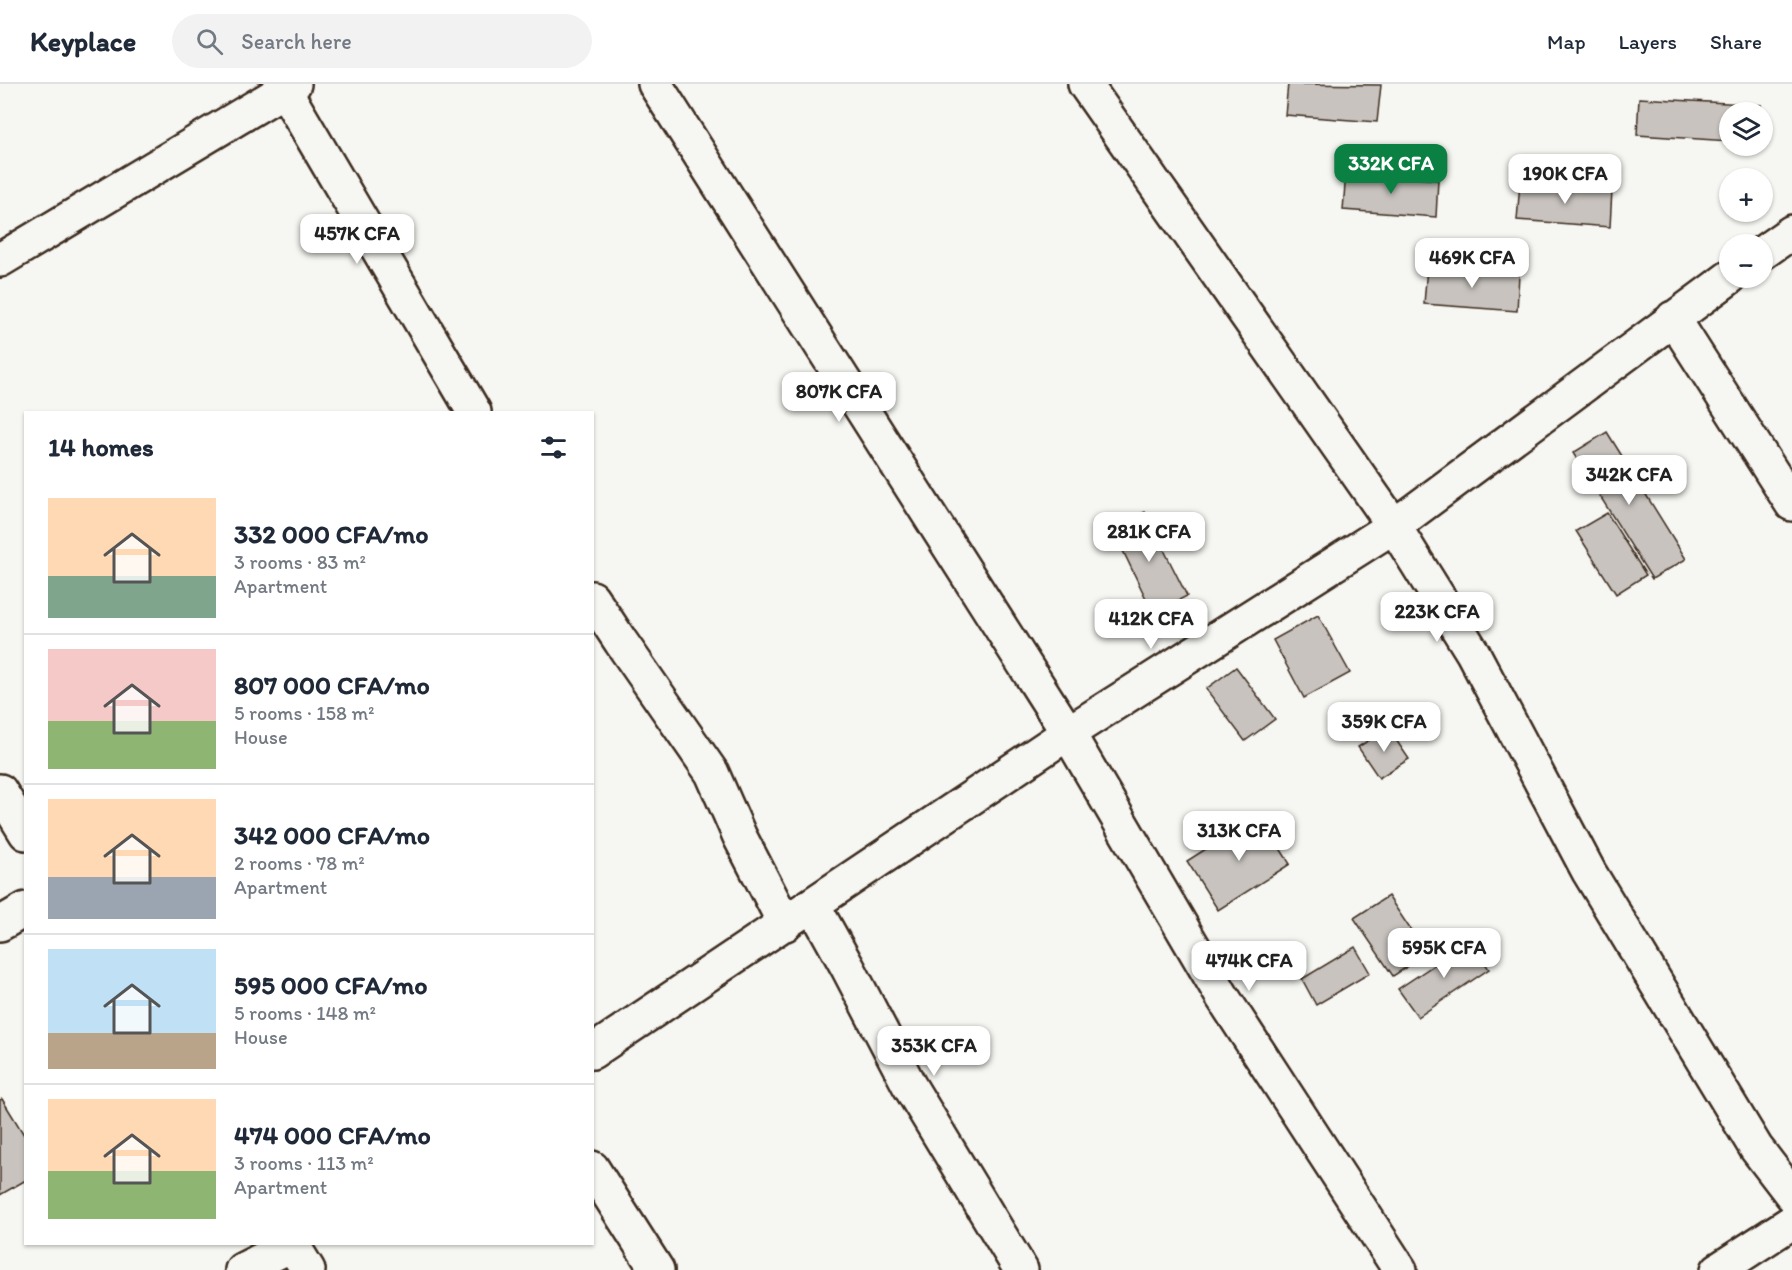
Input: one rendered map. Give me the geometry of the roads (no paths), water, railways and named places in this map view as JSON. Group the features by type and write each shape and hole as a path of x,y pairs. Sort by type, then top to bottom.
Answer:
{"street":[{"path":"655,84 1068,733 1221,996 1400,1270"},
{"path":"1085,84 1394,526 1473,653 1589,872 1756,1148 1792,1195"},
{"path":"4,249 286,86 473,411"},
{"path":"1773,245 1792,232"},
{"path":"594,1052 1068,733 1394,526 1719,285"},
{"path":"1673,318 1792,504"},
{"path":"594,601 712,773 740,837 785,924"},
{"path":"0,791 24,830"},
{"path":"813,905 909,1085 1021,1270"},
{"path":"0,924 24,910"},
{"path":"594,1170 657,1270"},
{"path":"1718,1270 1792,1222"},
{"path":"242,1270 290,1245"},
{"path":"293,1245 308,1270"}]}
